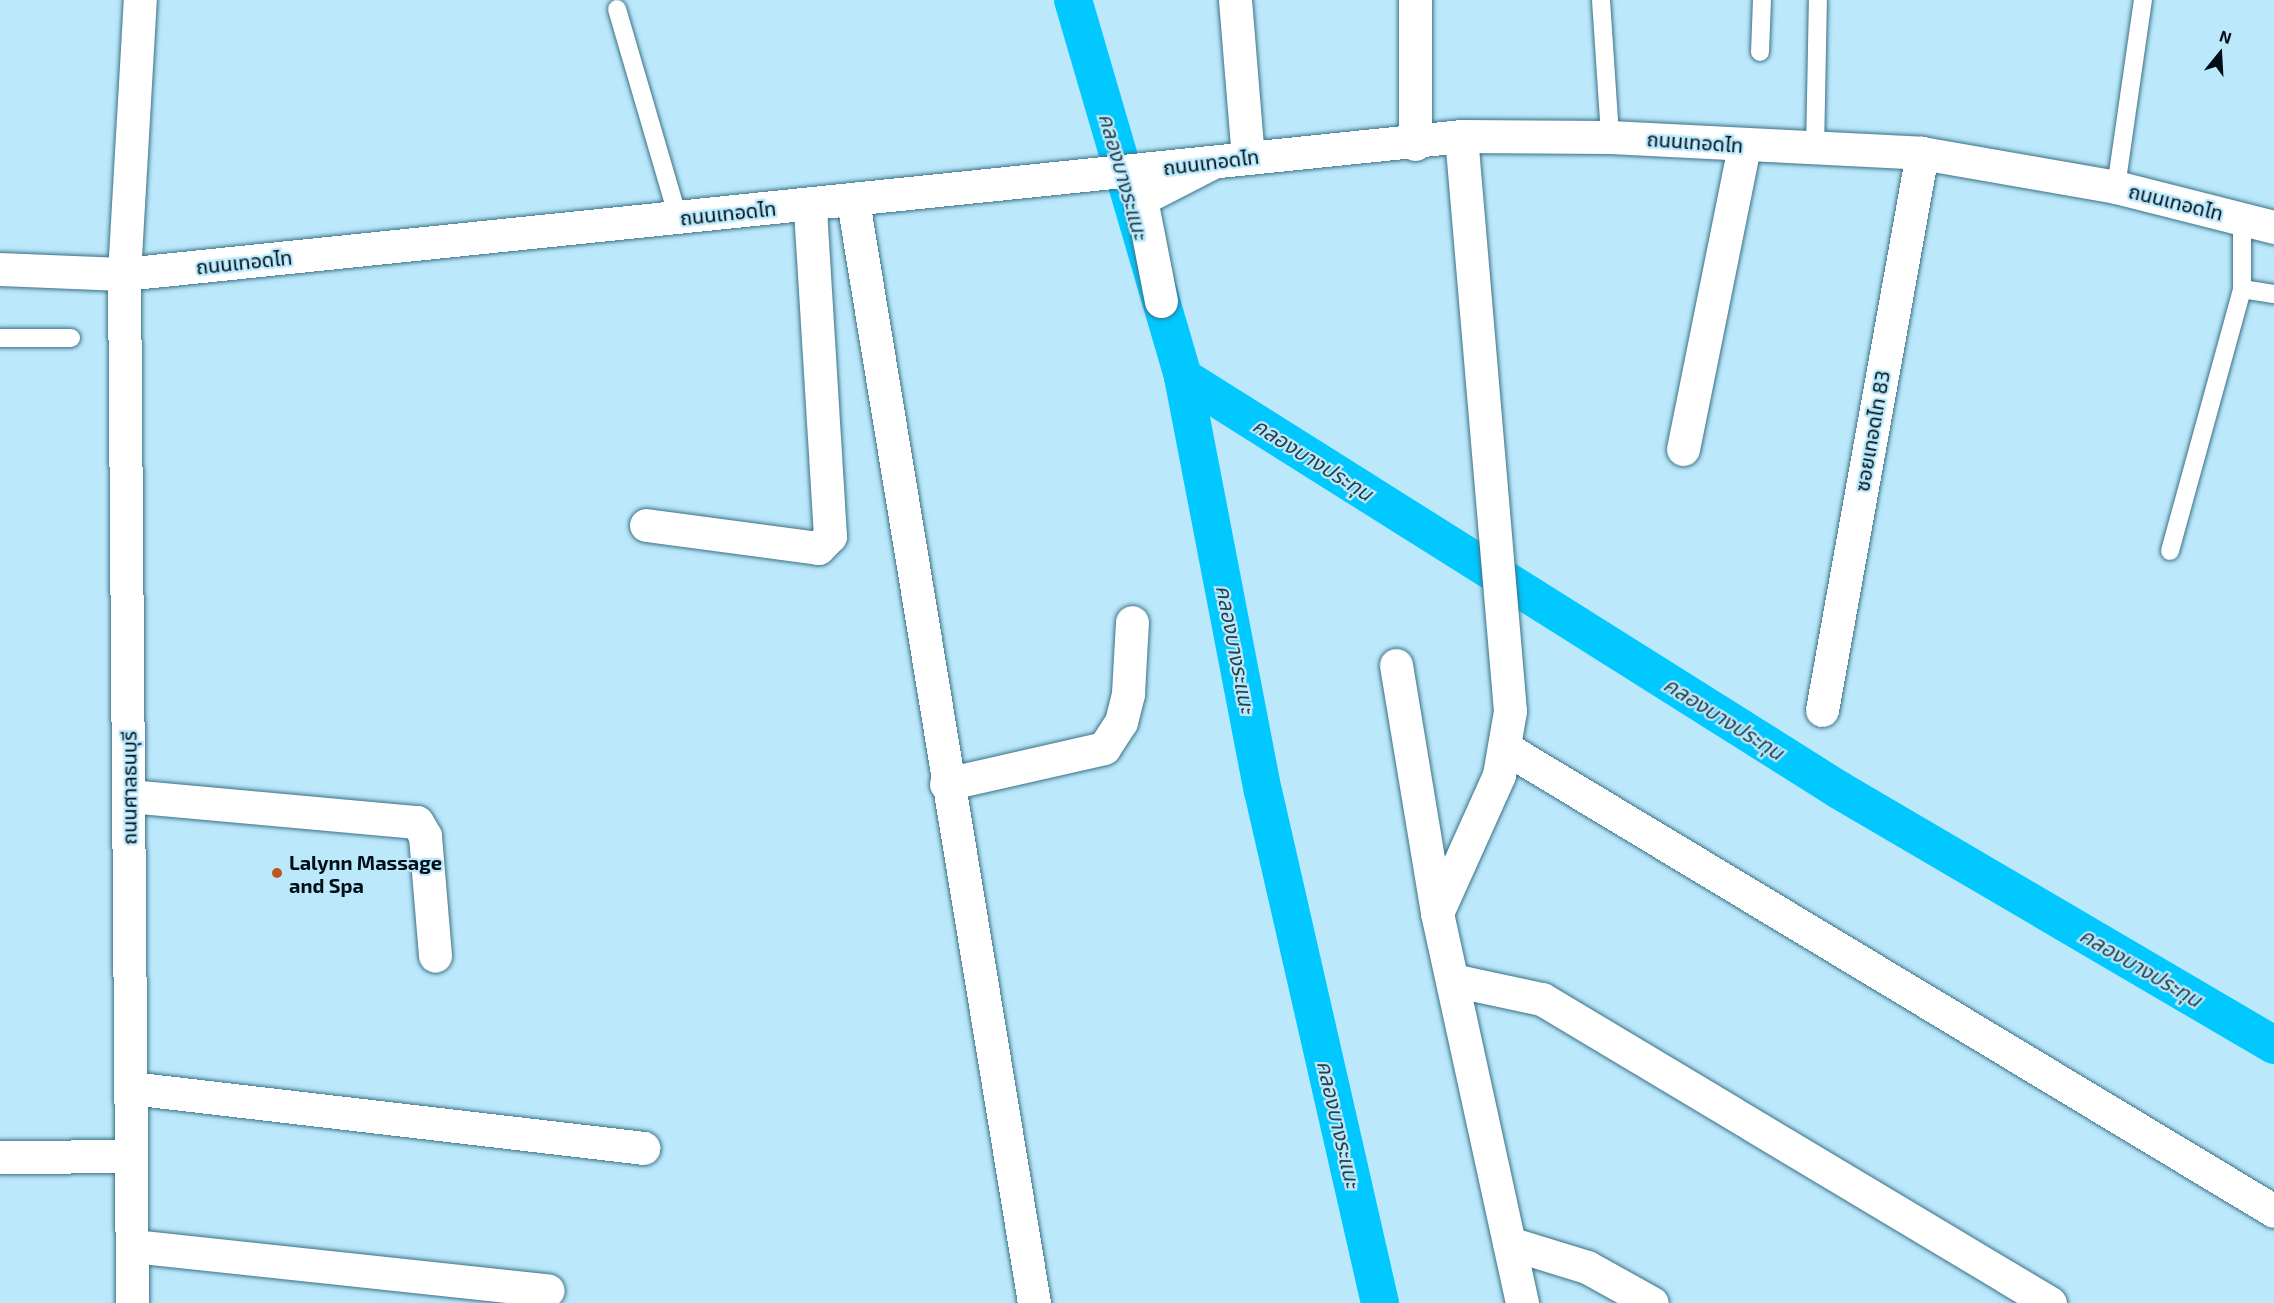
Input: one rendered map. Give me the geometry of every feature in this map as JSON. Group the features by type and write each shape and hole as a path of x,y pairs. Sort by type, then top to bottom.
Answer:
{"street":[{"name":"ถนนศาลธนบุรี","path":"132,1303 124,274 140,0"},
{"path":"1161,301 1141,198 1233,158 1235,0"},
{"path":"1415,0 1415,144"},
{"name":"ถนนเทอดไท","path":"0,269 124,274 1066,180 1233,158 1415,144 1461,136 1610,137 1815,150 1922,153 2116,188 2274,227"},
{"path":"1437,913 1507,748 1507,657 1461,136"},
{"path":"1683,449 1744,146"},
{"name":"ซอยเทอดไท 83","path":"1822,710 1922,153"},
{"path":"853,201 946,783 1034,1303"},
{"path":"646,525 818,548 830,536 810,205"},
{"path":"946,783 1104,748 1121,722 1128,693 1132,622"},
{"path":"1396,665 1437,913 1522,1303"},
{"path":"1507,748 2274,1211"},
{"path":"129,796 417,822 425,836 435,956"},
{"path":"1453,980 1542,999 2050,1303"},
{"path":"131,1088 644,1148"},
{"path":"0,1157 131,1156"},
{"path":"1509,1243 1587,1267 1652,1303"},
{"path":"133,1246 548,1290"}],"lane":[{"path":"1601,0 1610,137"},
{"path":"1760,52 1762,0"},
{"path":"1815,150 1818,0"},
{"path":"2116,188 2143,0"},
{"path":"617,9 678,218"},
{"path":"2170,551 2242,289 2242,218"},
{"path":"2242,289 2274,294"},
{"path":"0,338 71,338"}],"waterway":[{"name":"คลองบางระแนะ","path":"1073,0 1183,377 1263,791 1380,1303"},
{"name":"คลองบางประทุน","path":"1183,377 1839,790 2274,1045"}],"place":[{"name":"Lalynn Massage and Spa","path":"277,873"}]}
